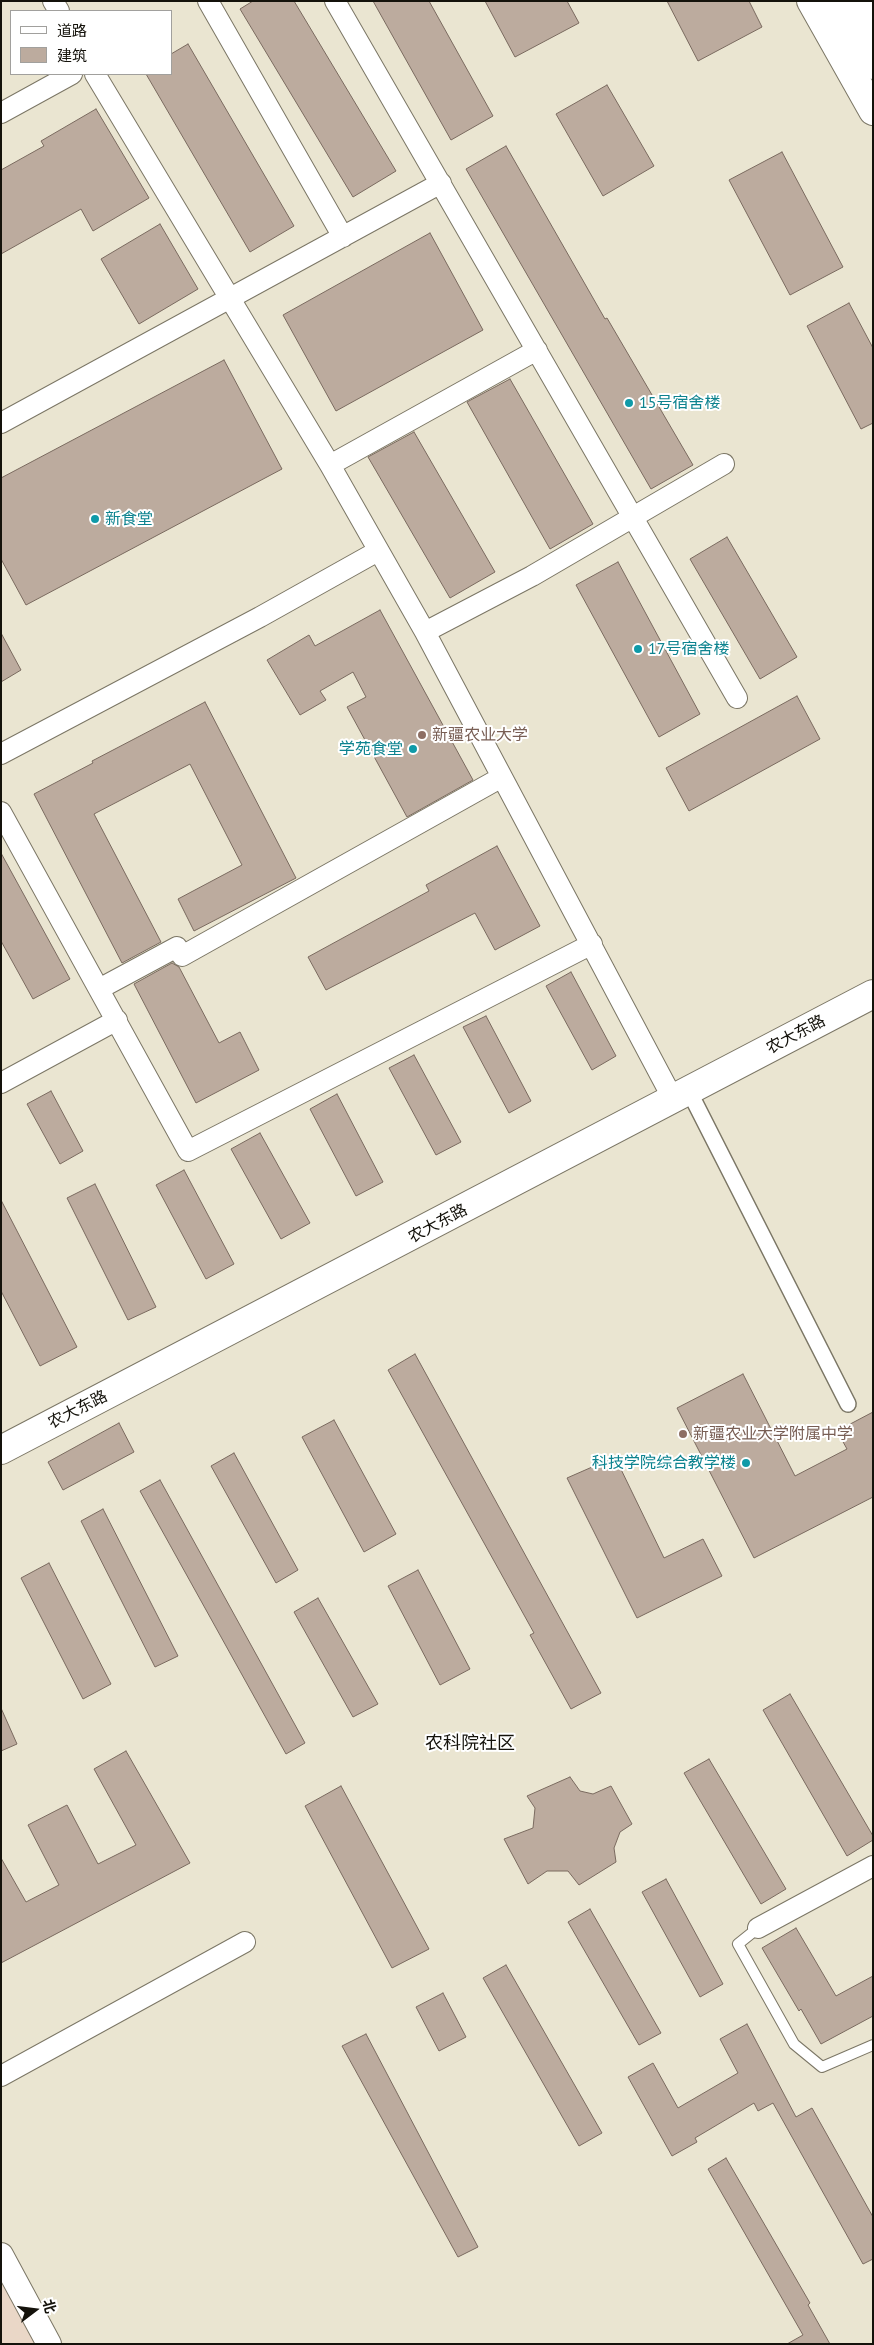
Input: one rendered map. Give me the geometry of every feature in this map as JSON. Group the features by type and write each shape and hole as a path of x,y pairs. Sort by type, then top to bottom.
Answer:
{"main road":[{"path":"811,1 873,111"},
{"path":"840,1 873,64"},
{"path":"856,1 873,33"},
{"name":"农大东路","path":"1,1450 873,994"}],"street":[{"path":"208,1 343,237"},
{"path":"335,1 737,698"},
{"path":"1,113 70,75"},
{"path":"96,75 330,465 425,632 592,944 681,1095 848,1404"},
{"path":"1,422 441,183"},
{"path":"330,465 537,350"},
{"path":"425,632 532,576 724,464"},
{"path":"1,754 260,617 378,551"},
{"path":"100,989 177,947 182,956 502,777"},
{"path":"1,812 188,1151 592,944"},
{"path":"1,1083 117,1020"},
{"path":"758,1928 873,1866"},
{"path":"1,2076 245,1942"},
{"path":"1,2255 49,2344"}],"lane":[{"path":"758,1928 738,1944 794,2044 822,2067 873,2045"}],"shaded area":[{"path":"1,2271 49,2344 1,2344"}],"building":[{"path":"253,1 294,1 396,171 353,197 240,9"},
{"path":"373,1 429,1 493,116 451,140"},
{"path":"485,1 567,1 579,23 515,57"},
{"path":"667,1 749,1 762,27 698,61"},
{"path":"188,44 294,226 250,252 147,75 172,75 172,53"},
{"path":"607,85 654,166 603,196 556,114"},
{"path":"96,109 149,198 93,231 81,209 1,254 1,170 44,146 41,141"},
{"path":"506,146 605,319 607,318 693,465 651,489 466,169"},
{"path":"782,152 843,267 790,295 729,180"},
{"path":"160,224 198,289 139,324 101,259"},
{"path":"430,233 483,330 336,411 283,315"},
{"path":"849,303 873,348 873,423 861,429 807,326"},
{"name":"新食堂","path":"224,360 282,469 26,605 1,559 1,478"},
{"path":"510,379 593,524 550,549 467,402"},
{"path":"414,432 495,572 450,598 368,457"},
{"path":"727,537 797,657 760,679 690,559"},
{"name":"17号宿舍楼","path":"618,562 700,714 659,737 576,585"},
{"name":"学苑食堂","path":"380,610 473,780 407,817 347,707 366,697 353,672 320,691 326,700 300,715 267,660 309,635 315,646"},
{"path":"1,633 21,670 1,682"},
{"path":"797,696 820,739 689,811 666,768"},
{"path":"205,702 296,878 194,931 178,899 242,865 190,764 94,814 161,942 122,963 34,794 93,763 92,761"},
{"path":"497,846 540,926 495,950 475,913 326,990 308,957 429,891 426,885"},
{"path":"1,853 70,979 33,999 1,941"},
{"path":"172,963 179,967 219,1043 240,1032 259,1070 196,1103 134,984"},
{"path":"571,972 616,1056 592,1070 546,986"},
{"path":"486,1016 531,1101 509,1113 463,1027"},
{"path":"414,1055 461,1142 436,1155 389,1068"},
{"path":"51,1091 83,1151 60,1164 27,1104"},
{"path":"337,1094 383,1182 356,1196 310,1109"},
{"path":"260,1133 310,1223 281,1239 231,1149"},
{"path":"184,1170 234,1264 206,1279 156,1185"},
{"path":"95,1184 156,1307 128,1320 67,1198"},
{"path":"1,1200 77,1347 40,1366 1,1291"},
{"path":"415,1354 601,1693 571,1709 530,1635 534,1633 388,1370"},
{"name":"科技学院综合教学楼","path":"743,1374 795,1476 847,1449 837,1431 873,1412 873,1497 754,1558 677,1408"},
{"path":"334,1420 396,1534 364,1552 302,1437"},
{"path":"119,1423 134,1452 63,1490 48,1462"},
{"path":"234,1453 298,1570 276,1583 211,1466"},
{"path":"615,1457 664,1558 703,1539 722,1576 637,1618 567,1478"},
{"path":"160,1480 305,1743 286,1754 140,1491"},
{"path":"103,1509 178,1656 155,1667 81,1521"},
{"path":"49,1563 111,1684 83,1699 21,1578"},
{"path":"418,1570 470,1669 440,1685 388,1586"},
{"path":"318,1598 378,1704 353,1717 294,1612"},
{"path":"790,1694 873,1836 873,1840 847,1856 763,1710"},
{"path":"1,1708 17,1744 1,1751"},
{"path":"126,1751 190,1863 1,1963 1,1858 26,1902 59,1885 28,1825 67,1805 98,1864 136,1845 94,1769"},
{"path":"709,1759 786,1889 761,1904 684,1773"},
{"path":"570,1777 580,1791 593,1794 611,1786 632,1824 620,1832 614,1848 616,1862 579,1885 568,1871 547,1871 528,1884 504,1839 533,1828 535,1808 527,1796"},
{"path":"341,1786 429,1949 392,1968 305,1806"},
{"path":"666,1879 723,1984 700,1997 642,1892"},
{"path":"590,1909 661,2033 639,2045 568,1922"},
{"path":"796,1928 836,1996 873,1976 873,2016 821,2044 762,1948"},
{"path":"506,1965 602,2133 579,2146 483,1978"},
{"path":"443,1993 466,2037 439,2051 416,2007"},
{"path":"747,2024 796,2117 812,2108 873,2217 873,2259 863,2264 773,2103 758,2111 754,2103 695,2138 697,2142 672,2156 628,2077 653,2063 678,2108 738,2073 720,2039"},
{"path":"366,2034 478,2247 458,2257 342,2046"},
{"path":"726,2158 810,2303 808,2305 830,2344 787,2344 803,2335 708,2169"}],"place":[{"name":"15号宿舍楼","path":"629,403"},
{"name":"新食堂","path":"95,519"},
{"name":"17号宿舍楼","path":"638,649"},
{"name":"新疆农业大学","path":"422,735"},
{"name":"学苑食堂","path":"413,749"},
{"name":"新疆农业大学附属中学","path":"683,1434"},
{"name":"科技学院综合教学楼","path":"746,1463"}],"district":[{"name":"农科院社区","path":"470,1744"}]}
